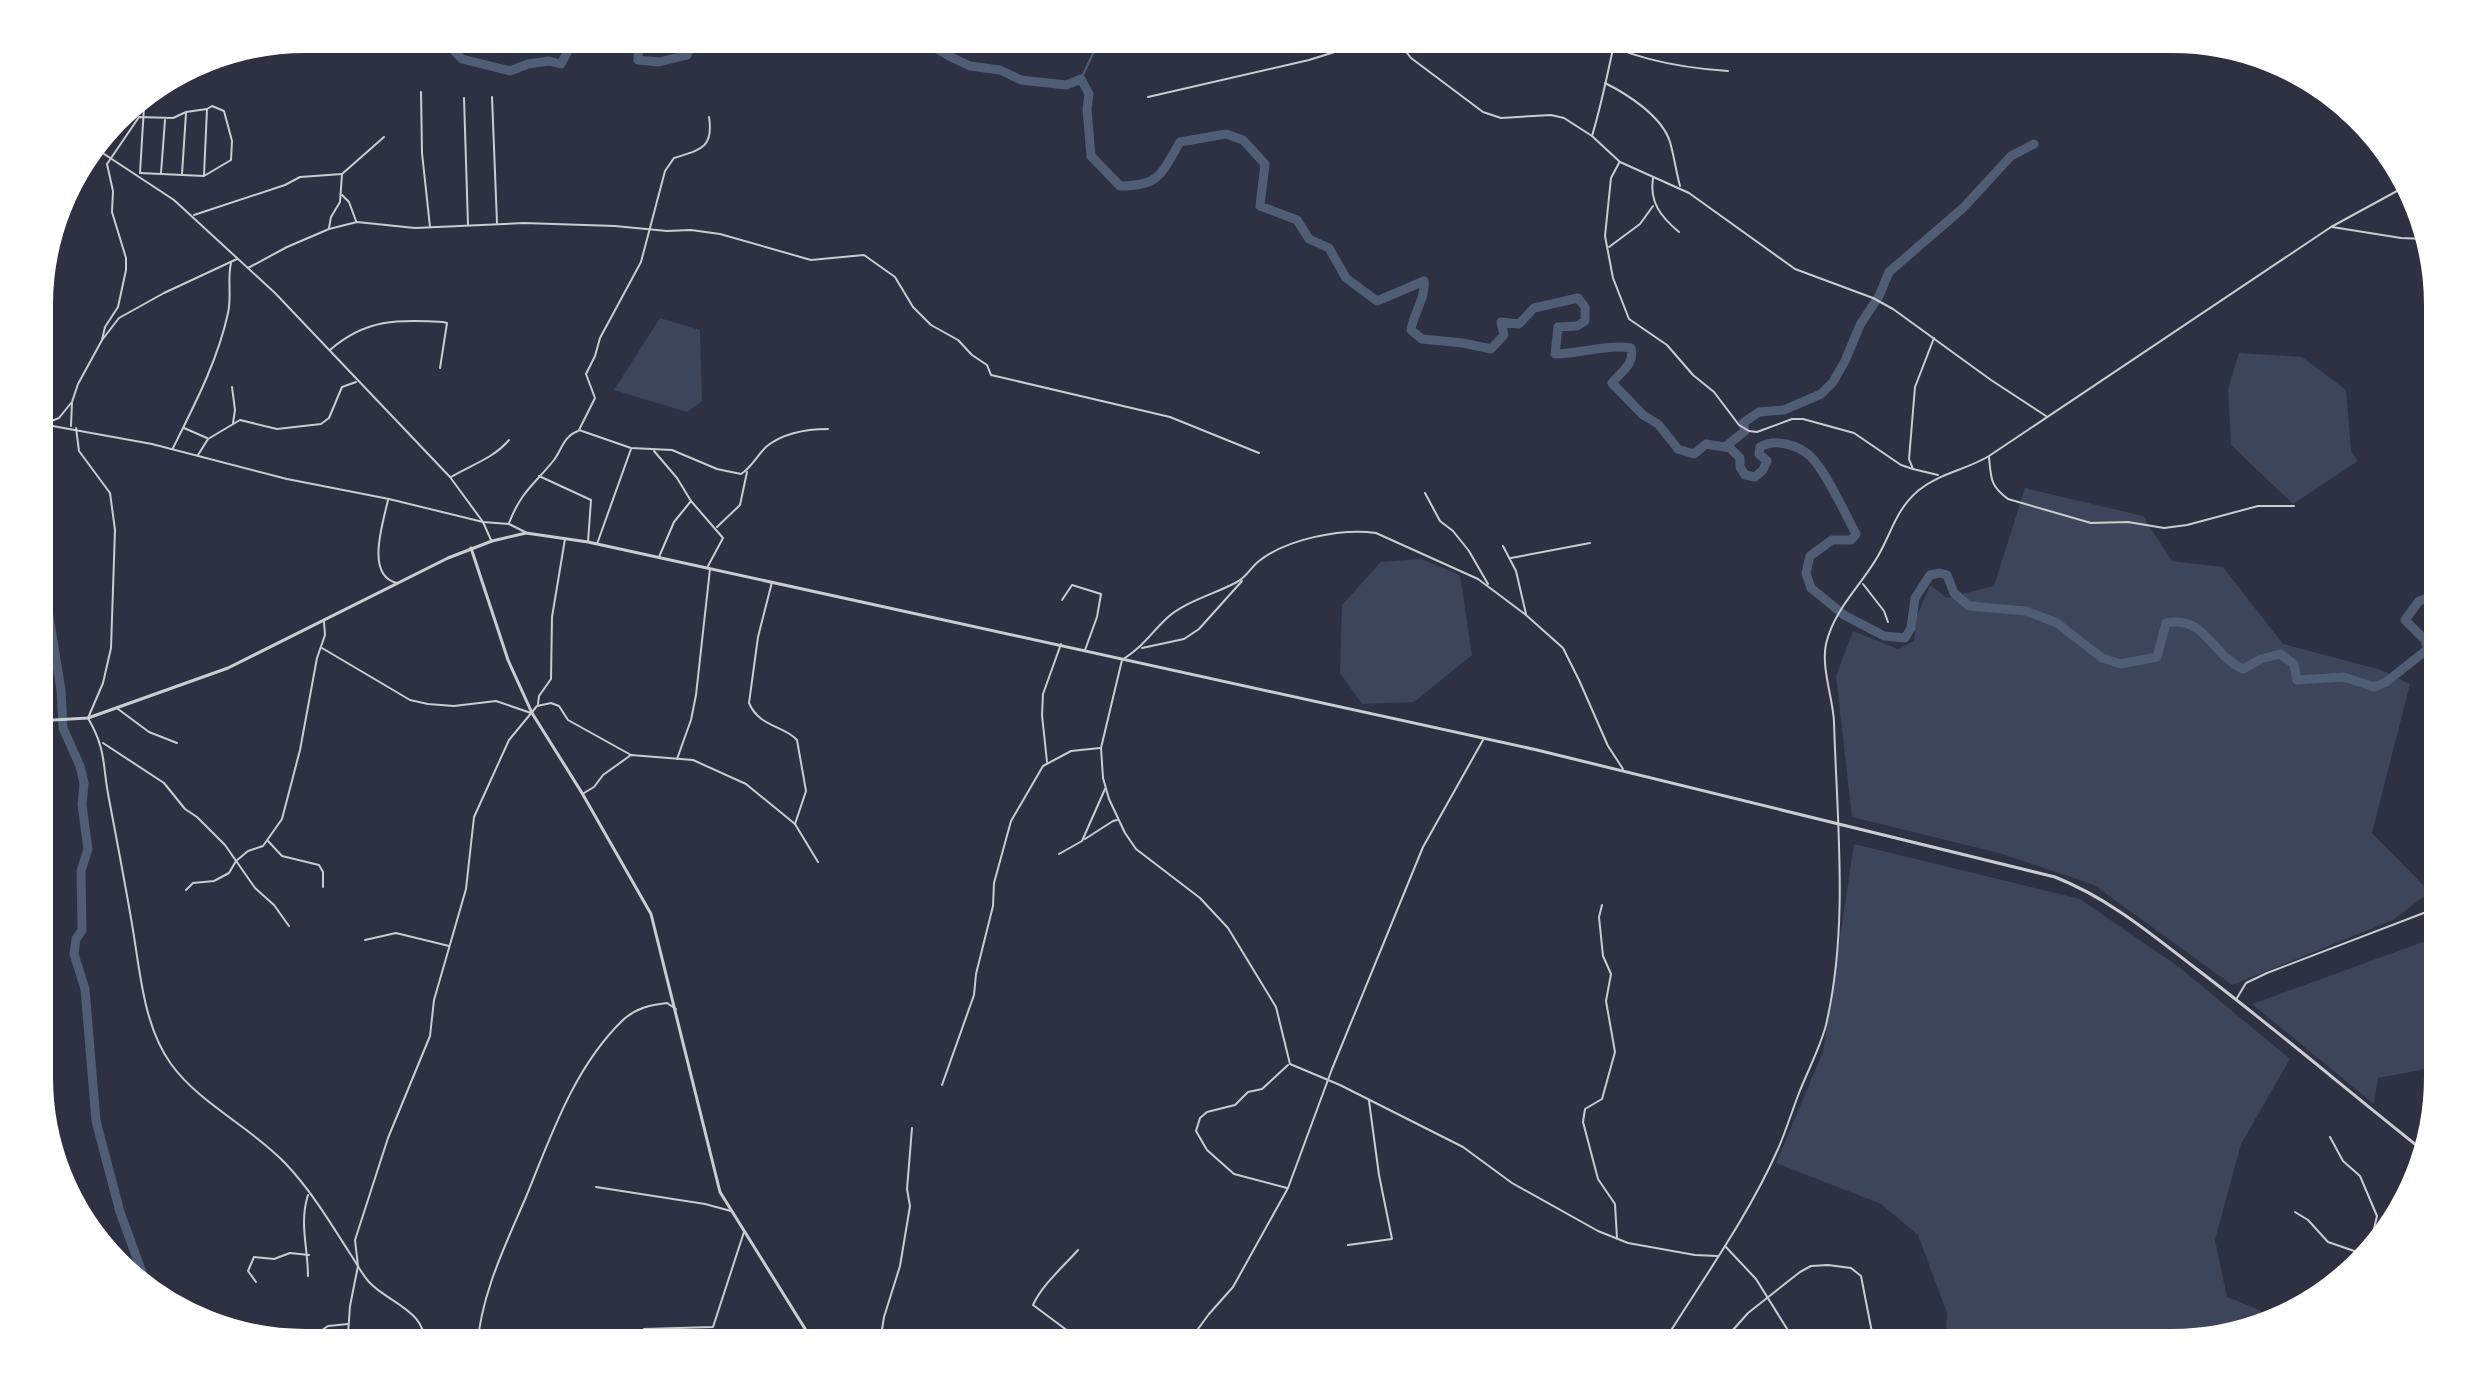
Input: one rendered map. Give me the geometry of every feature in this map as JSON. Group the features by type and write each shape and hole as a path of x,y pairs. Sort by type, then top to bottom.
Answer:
{"street":[{"path":"1148,97 1309,60 1347,48"},
{"path":"1403,48 1411,58 1483,112 1508,118 1558,116 1592,136 1620,162 1681,189 1795,269 1878,301 2048,416"},
{"path":"1592,136 1601,110 1614,48"},
{"path":"1618,48 1694,69 1705,67 1728,71"},
{"path":"1605,83 1622,92 1660,125 1669,139 1681,189"},
{"path":"421,92 422,153 430,228"},
{"path":"492,97 497,224"},
{"path":"464,98 468,226"},
{"path":"139,174 144,106"},
{"path":"102,340 105,327 118,307 126,270 126,258 112,212 113,191 107,169 111,158 143,115 173,118 212,106 224,111 232,141 231,160 204,176 139,174"},
{"path":"204,176 207,109"},
{"path":"182,175 186,112"},
{"path":"161,174 165,117"},
{"path":"509,524 521,497 551,463 565,439 579,430 595,398 586,374 600,338 641,262 659,186 670,161 704,147 711,127 709,117"},
{"path":"192,215 285,185 300,177 342,174 384,137"},
{"path":"100,151 139,174 192,215 248,268 450,477 483,522 492,541"},
{"path":"1620,162 1611,178 1605,225 1613,278 1629,319 1667,345 1693,375 1714,392 1739,425 1749,431 1757,432 1792,419 1803,419 1854,433 1901,465 1940,475"},
{"path":"329,229 342,194 342,174"},
{"path":"1653,177 1651,188 1654,204 1679,232"},
{"path":"1669,1333 1724,1246 1777,1150 1825,1028 1835,957 1841,850 1834,714 1825,652 1834,620 1880,553 1902,506 1940,475 1974,465 1989,456 2331,227 2401,189"},
{"path":"342,194 357,222"},
{"path":"1608,248 1640,224 1654,204"},
{"path":"248,268 329,229 357,222 430,228 568,223 705,231 811,260 864,255 895,277 913,307 931,325 958,340 987,365 991,375 1170,417 1259,453"},
{"path":"2331,227 2420,239"},
{"path":"48,422 59,418 72,402 78,384 102,340 126,313 237,259"},
{"path":"173,449 210,369 228,315 232,292 228,276 232,262"},
{"path":"329,350 349,334 378,323 443,322 447,323 440,368"},
{"path":"1913,469 1909,459 1909,438 1915,387 1934,337"},
{"path":"197,456 208,439 232,424 247,420 277,429 321,424 329,418 342,387 358,381"},
{"path":"232,387 235,410 232,424"},
{"path":"72,402 79,451 110,493 114,510 111,648 103,683 88,718"},
{"path":"48,425 173,449 287,479 483,522 509,524 526,533"},
{"path":"183,427 208,439"},
{"path":"579,430 631,448 672,450 730,473 741,474 777,441 806,429 828,429"},
{"path":"450,477 501,450 509,440"},
{"path":"597,544 631,448"},
{"path":"653,450 677,478 691,501 721,533 722,543 708,568 696,695 677,760"},
{"path":"1989,456 1992,481 1996,490 2008,499 2091,523 2128,522 2164,528 2258,506 2294,506"},
{"path":"716,527 740,505 747,470"},
{"path":"537,476 591,500 588,542"},
{"path":"1425,493 1440,521 1469,551 1489,585"},
{"path":"389,499 379,552 381,572 390,581 398,583"},
{"path":"659,557 674,522 691,501"},
{"path":"1141,648 1184,639 1199,629 1257,562 1298,541 1359,531 1376,533 1489,585 1563,648 1608,746 1624,770"},
{"path":"48,721 88,718 228,668 398,583 492,541 526,533 588,542 1624,770 1990,860 2071,884 2124,913 2419,1147"},
{"path":"348,1334 358,1266 355,1240 388,1138 430,1036 432,1010 466,889 474,817 509,740 537,706 539,696 551,679 552,617 565,538"},
{"path":"1511,558 1590,543"},
{"path":"1503,546 1511,558 1526,615"},
{"path":"471,548 508,660 532,713 651,914 715,1178 808,1334"},
{"path":"1244,578 1171,615 1141,648 1122,660 1101,748 1105,788 1136,849 1200,898 1228,928 1276,1007 1290,1064"},
{"path":"772,582 758,637 749,703 759,716 797,740 806,791 795,824"},
{"path":"1862,583 1884,611 1888,622"},
{"path":"1062,600 1072,585 1101,594 1085,651"},
{"path":"186,890 193,883 222,878 248,851 263,846 282,819 325,635 323,621"},
{"path":"1048,763 1042,715 1043,694 1061,644"},
{"path":"321,648 410,700 454,706 496,701 532,713"},
{"path":"537,706 551,703 559,706 568,720 631,755 702,763 746,784 795,824 818,862"},
{"path":"117,709 149,732 177,743"},
{"path":"88,718 102,742 143,987 162,1049 189,1084 273,1151 309,1194 374,1287 410,1313 424,1334"},
{"path":"1195,1334 1233,1287 1288,1188 1328,1080 1423,847 1484,739"},
{"path":"102,742 164,783 185,809 213,832 255,888 274,905 289,926"},
{"path":"942,1085 974,995 976,974 993,906 994,883 1011,821 1048,763 1071,751 1101,748"},
{"path":"582,793 594,787 603,775 631,755"},
{"path":"1082,841 1105,788"},
{"path":"1059,854 1119,820"},
{"path":"268,840 282,856 319,865 323,872 323,887"},
{"path":"1602,905 1599,917 1603,956 1611,974 1606,1001 1615,1052 1602,1099 1585,1109 1583,1122 1598,1179 1615,1204 1617,1239"},
{"path":"2236,999 2246,983 2267,973 2428,911"},
{"path":"365,940 396,933 450,946"},
{"path":"479,1334 498,1261 572,1093 594,1056 624,1018 640,1008 667,1003 676,1009"},
{"path":"1290,1064 1463,1147 1512,1183 1598,1231 1617,1239 1671,1251 1717,1256"},
{"path":"1288,1188 1234,1174 1207,1150 1196,1131 1200,1118 1207,1112 1235,1105 1248,1092 1262,1089 1290,1064"},
{"path":"1348,1245 1392,1239 1375,1153 1369,1100"},
{"path":"881,1334 900,1266 910,1206 907,1189 912,1128"},
{"path":"2330,1137 2343,1161 2360,1176 2376,1213 2371,1238"},
{"path":"596,1187 732,1211"},
{"path":"308,1276 309,1255 302,1222 309,1194"},
{"path":"2295,1212 2308,1220 2328,1242 2359,1252"},
{"path":"644,1329 713,1327 744,1231"},
{"path":"1724,1246 1741,1261 1768,1296 1790,1333"},
{"path":"1071,1334 1033,1305 1047,1282 1078,1250"},
{"path":"256,1282 248,1271 254,1257 274,1259 290,1253 309,1255"},
{"path":"1730,1333 1768,1296 1811,1266 1851,1268 1863,1281 1872,1333"},
{"path":"316,1334 328,1326 349,1324"}],"shaded area":[{"path":"660,318 700,330 702,401 687,412 614,390"},
{"path":"2239,353 2302,357 2346,390 2351,451 2358,461 2293,504 2231,445 2228,389"},
{"path":"2025,488 2143,516 2172,561 2223,567 2283,644 2381,670 2410,684 2372,833 2428,890 2428,894 2393,920 2232,985 2094,885 1999,853 1852,817 1836,676 1853,631 1898,649 1914,641 1917,616 1930,585 1947,598 1994,586"},
{"path":"1421,559 1460,575 1472,655 1414,702 1362,704 1340,673 1342,605 1381,562"},
{"path":"1854,844 2080,899 2179,967 2290,1059 2241,1144 2215,1240 2227,1297 2266,1315 2222,1329 2189,1333 1946,1333 1947,1313 1918,1235 1881,1204 1776,1163 1823,1052"},
{"path":"2428,940 2428,1069 2378,1078 2374,1104 2252,1004"}],"waterway":[{"path":"451,48 462,59 510,71 549,61 561,64 569,48"},
{"path":"638,48 638,60 659,62 687,55 690,48"},
{"path":"936,48 970,66 1000,70 1021,80 1066,85 1081,79 1089,94 1087,109 1091,156 1120,186 1152,181 1163,170 1180,142 1226,134 1243,140 1265,164 1260,206 1297,220 1309,239 1329,248 1346,278 1377,301 1424,281 1411,330 1422,339 1491,349 1504,335 1501,322 1519,324 1534,308 1578,298 1585,307 1585,321 1577,326 1558,327 1555,354 1612,347 1631,348 1629,363 1612,383 1643,415 1658,424 1678,449 1694,454 1706,444 1730,448 1740,458 1740,467 1745,475 1755,477 1767,461 1759,454 1760,447 1766,444 1788,444 1812,458 1856,534 1851,540 1832,540 1810,556 1806,573 1811,588 1844,615 1884,636 1905,638 1911,628 1915,598 1930,575 1940,573 1947,575 1954,593 1969,606 2026,611 2057,623 2102,658 2121,664 2157,657 2166,623 2180,622 2200,631 2232,663 2243,669 2261,659 2280,654 2294,664 2297,680 2344,677 2374,687 2386,682 2428,649"},
{"path":"1081,79 1096,48"},
{"path":"1725,447 1745,431 1743,423 1759,412 1784,410 1821,394 1833,382 1845,361 1860,325 1879,296 1889,272 1963,208 2011,156 2034,144"},
{"path":"2428,598 2419,601 2405,620 2425,640 2428,649"},
{"path":"48,610 61,690 63,728 84,783 82,805 88,849 81,871 82,930 76,939 74,954 85,989 96,1121 120,1212 144,1276"}]}
